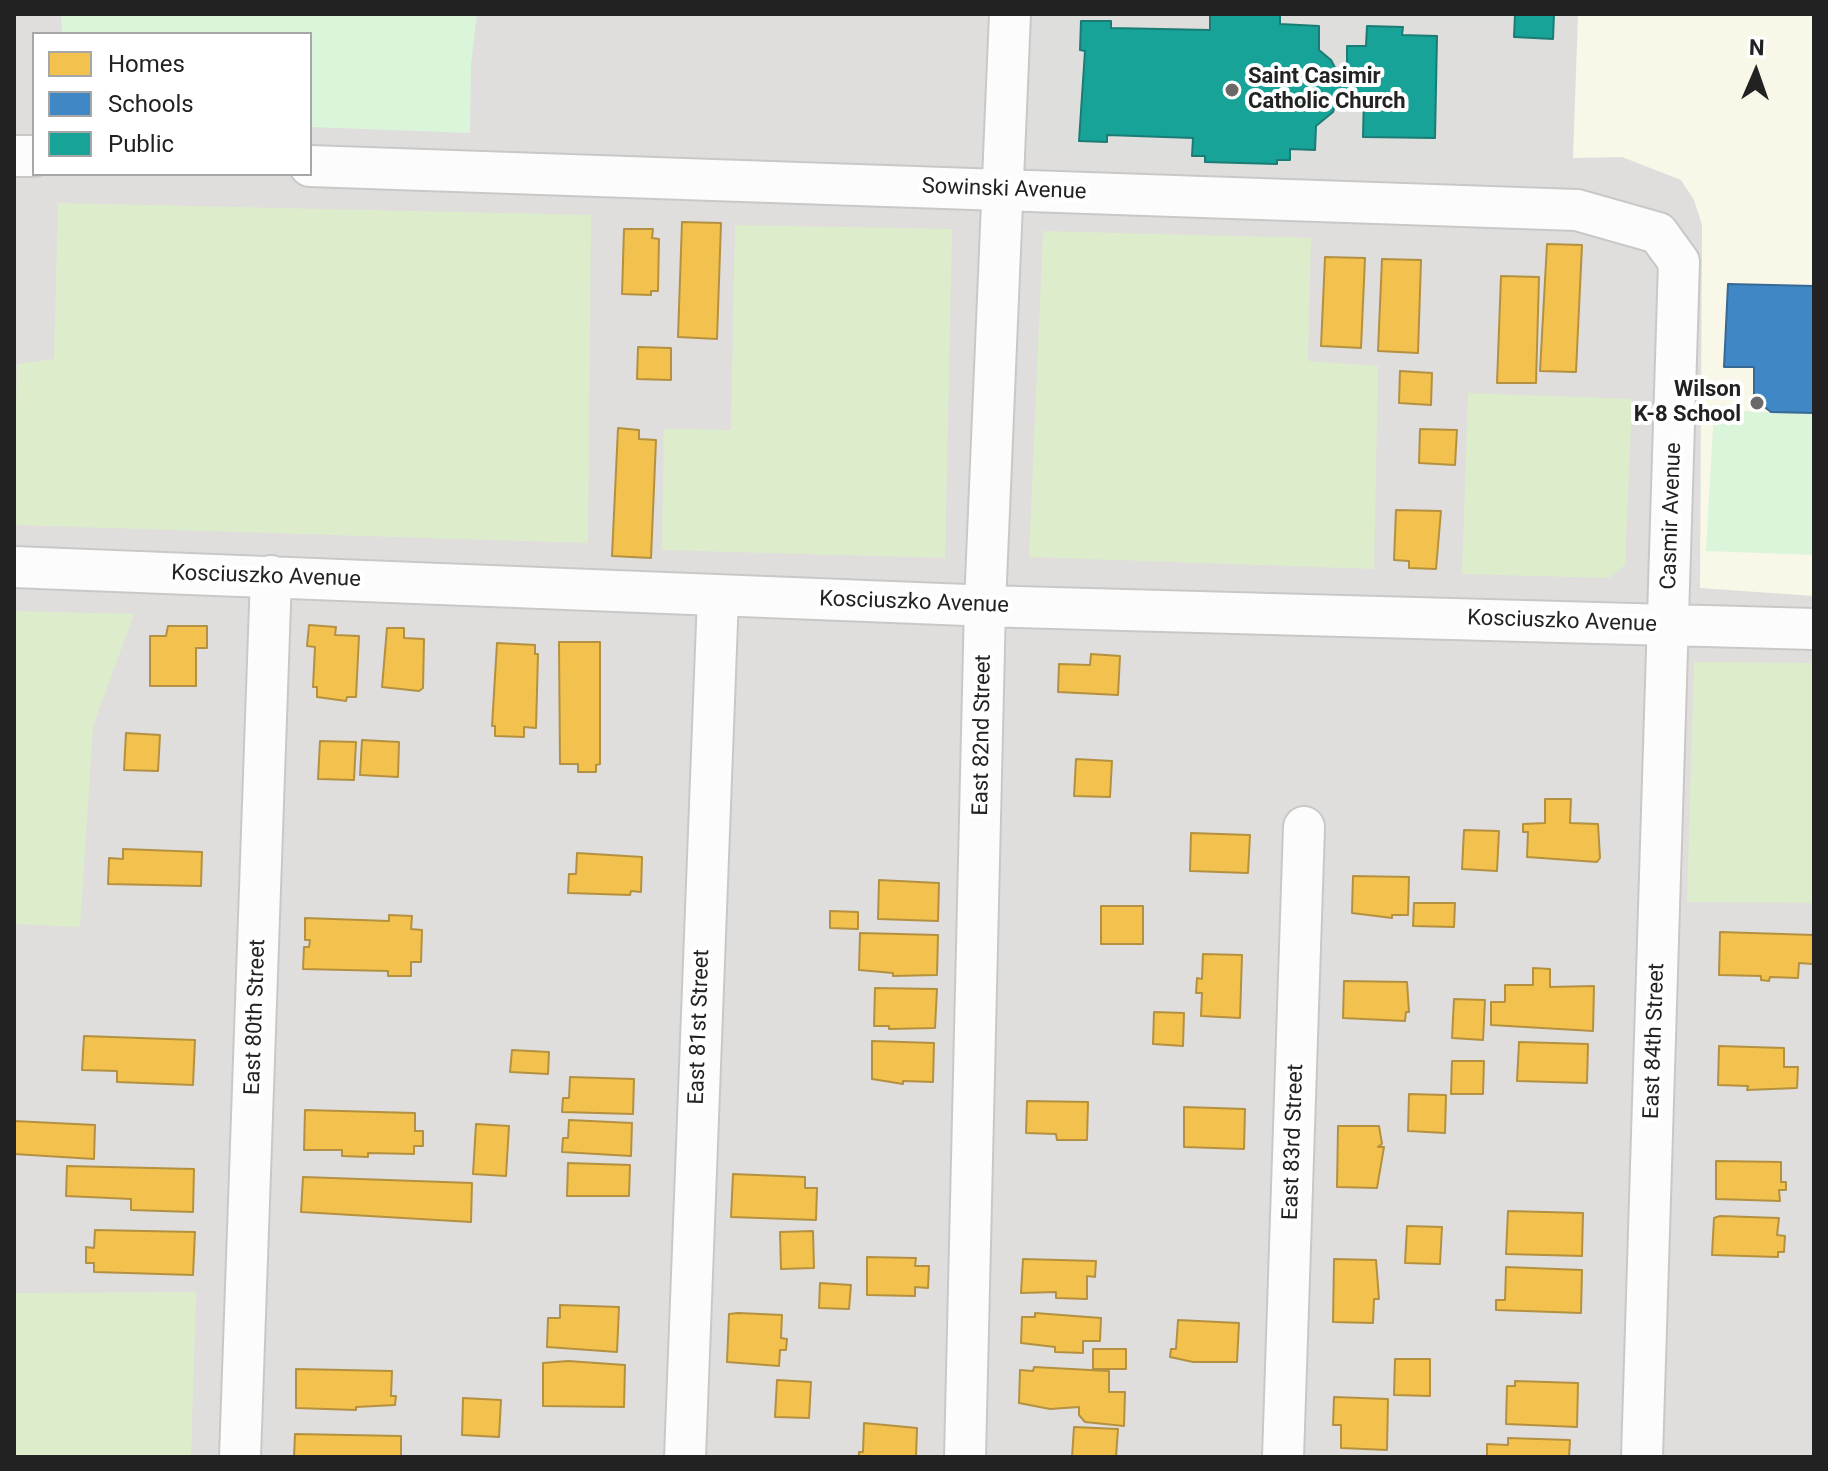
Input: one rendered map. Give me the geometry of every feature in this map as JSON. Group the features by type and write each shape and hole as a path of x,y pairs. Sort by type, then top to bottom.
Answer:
{"street":[{"name":"East 82nd Street","path":"965,1457 985,605 1000,190 1010,14"},
{"name":"Sowinski Avenue","path":"312,166 1577,210 1658,233 1679,262"},
{"name":"Casmir Avenue","path":"1669,625 1679,262"},
{"name":"Kosciuszko Avenue","path":"14,567 718,596 1814,629"},
{"name":"East 80th Street","path":"240,1457 271,576"},
{"name":"East 81st Street","path":"685,1457 718,596"},
{"name":"East 84th Street","path":"1642,1457 1669,625"},
{"name":"East 83rd Street","path":"1283,1457 1304,827"}],"shaded area":[{"path":"14,14 1814,14 1814,1457 14,1457"},
{"name":"Saint Casimir Catholic Church","path":"1029,14 1570,14 1570,27 1441,21 1435,170 1023,153"},
{"name":"Wilson K-8 School","path":"1578,14 1814,14 1814,596 1700,588 1702,225 1694,200 1681,180 1622,157 1573,158"}],"green space":[{"path":"61,14 477,14 471,64 470,133 312,127 312,32 62,32"},
{"path":"58,203 591,215 588,543 14,525 17,364 54,359"},
{"path":"735,225 952,229 945,558 662,550 664,429 731,430"},
{"path":"1043,231 1311,238 1308,361 1378,366 1374,569 1029,557"},
{"path":"1468,393 1632,399 1625,565 1609,578 1462,574"},
{"path":"1714,410 1814,414 1814,555 1706,551"},
{"path":"14,611 134,614 93,726 80,927 14,924"},
{"path":"1694,662 1814,663 1814,903 1687,902"},
{"path":"196,1292 191,1457 14,1457 14,1293"}],"building: Homes":[{"path":"682,222 721,223 717,339 678,337"},
{"path":"624,229 653,229 652,238 659,239 658,291 651,291 651,295 622,294"},
{"path":"1547,244 1582,245 1576,372 1540,371"},
{"path":"1325,257 1365,258 1361,348 1321,346"},
{"path":"1382,259 1421,260 1418,353 1378,351"},
{"path":"1501,276 1539,277 1536,383 1497,383"},
{"path":"638,347 671,348 671,380 637,379"},
{"path":"1400,371 1432,373 1431,405 1399,403"},
{"path":"618,428 639,430 639,439 656,440 651,558 612,556"},
{"path":"1420,429 1457,430 1455,465 1419,463"},
{"path":"1396,510 1441,511 1436,569 1409,568 1409,561 1394,560"},
{"path":"309,625 336,627 335,635 359,636 356,697 347,697 346,701 317,697 317,687 313,687 315,647 307,646"},
{"path":"168,626 207,626 207,648 196,648 196,686 150,686 150,636 166,636"},
{"path":"387,628 404,628 404,638 424,639 423,688 419,691 382,687"},
{"path":"559,642 600,642 600,764 596,765 596,772 578,772 578,764 560,764"},
{"path":"497,643 535,645 535,654 538,654 536,728 524,727 524,737 495,736 495,726 492,726"},
{"path":"1091,654 1120,656 1118,695 1058,692 1059,664 1090,665"},
{"path":"126,733 160,735 158,771 124,770"},
{"path":"362,740 399,742 398,777 360,775"},
{"path":"320,741 356,742 354,780 318,779"},
{"path":"1076,759 1112,761 1110,797 1074,796"},
{"path":"1545,799 1571,799 1570,823 1598,824 1600,858 1597,862 1527,857 1528,832 1523,832 1523,824 1545,823"},
{"path":"1464,830 1499,831 1497,871 1462,869"},
{"path":"1191,833 1250,835 1248,873 1190,871"},
{"path":"123,849 202,852 201,886 108,884 109,858 123,859"},
{"path":"577,853 642,857 641,892 631,891 630,895 568,893 569,874 576,874"},
{"path":"1353,876 1409,877 1408,915 1392,915 1392,918 1352,913"},
{"path":"879,880 939,883 938,921 878,919"},
{"path":"1414,903 1455,903 1454,927 1413,926"},
{"path":"1101,906 1143,906 1143,944 1101,944"},
{"path":"830,911 858,912 858,929 830,928"},
{"path":"389,915 412,916 411,929 422,930 421,962 411,962 411,976 388,976 388,971 303,969 304,947 309,947 310,940 305,940 305,918 389,921"},
{"path":"1720,932 1814,935 1813,964 1799,963 1798,978 1770,977 1769,981 1761,980 1761,976 1719,975"},
{"path":"860,933 938,935 937,975 893,976 893,973 859,970"},
{"path":"1203,954 1242,955 1240,1018 1201,1016 1202,993 1196,993 1197,978 1202,979"},
{"path":"1533,968 1550,969 1550,987 1594,986 1593,1031 1491,1025 1491,1002 1505,1002 1505,985 1533,985"},
{"path":"1344,981 1407,982 1409,1012 1406,1012 1405,1021 1343,1018"},
{"path":"875,988 937,989 935,1028 889,1029 889,1026 874,1026"},
{"path":"1454,999 1485,1000 1483,1040 1452,1038"},
{"path":"1154,1012 1184,1013 1183,1046 1153,1044"},
{"path":"84,1036 195,1040 193,1085 117,1082 117,1071 82,1070"},
{"path":"872,1041 934,1043 933,1082 903,1081 903,1084 872,1079"},
{"path":"1519,1042 1588,1044 1587,1083 1517,1081"},
{"path":"1719,1046 1784,1048 1784,1067 1798,1067 1797,1088 1747,1090 1748,1086 1718,1085"},
{"path":"512,1050 549,1052 548,1074 510,1072"},
{"path":"1452,1061 1484,1061 1483,1094 1451,1094"},
{"path":"570,1077 634,1079 633,1114 562,1112 563,1098 569,1098"},
{"path":"1409,1094 1446,1095 1445,1133 1408,1131"},
{"path":"1027,1101 1088,1102 1087,1140 1057,1140 1056,1134 1026,1133"},
{"path":"1184,1107 1245,1109 1244,1149 1184,1147"},
{"path":"305,1110 415,1113 415,1131 423,1131 423,1146 414,1146 414,1154 368,1153 368,1157 342,1156 342,1150 304,1150"},
{"path":"569,1120 632,1123 631,1156 562,1152 563,1138 568,1138"},
{"path":"14,1121 95,1125 94,1159 14,1154"},
{"path":"476,1124 509,1126 506,1176 473,1174"},
{"path":"1338,1126 1379,1126 1382,1144 1378,1147 1384,1147 1377,1188 1337,1187"},
{"path":"1716,1161 1781,1162 1781,1182 1786,1182 1786,1190 1779,1190 1780,1201 1716,1199"},
{"path":"568,1163 630,1165 629,1196 567,1196"},
{"path":"67,1166 194,1169 193,1212 131,1210 131,1199 66,1196"},
{"path":"733,1174 805,1177 805,1188 817,1188 816,1220 731,1217"},
{"path":"303,1177 472,1183 471,1222 301,1212"},
{"path":"1508,1211 1583,1213 1582,1256 1506,1254"},
{"path":"1714,1218 1779,1218 1777,1235 1785,1236 1784,1252 1778,1252 1778,1257 1712,1255"},
{"path":"1407,1226 1442,1227 1440,1264 1405,1263"},
{"path":"95,1230 195,1232 193,1275 94,1272 94,1263 86,1263 86,1247 94,1248"},
{"path":"813,1231 814,1268 781,1269 780,1232"},
{"path":"867,1257 916,1258 915,1266 929,1266 928,1288 915,1287 915,1296 867,1295"},
{"path":"1023,1259 1096,1261 1095,1277 1087,1276 1087,1299 1056,1298 1056,1292 1021,1293"},
{"path":"1334,1259 1376,1260 1379,1299 1374,1299 1373,1323 1333,1322"},
{"path":"1506,1267 1582,1270 1581,1313 1496,1310 1496,1300 1505,1300"},
{"path":"820,1283 851,1285 849,1309 819,1308"},
{"path":"560,1305 619,1307 617,1352 547,1347 548,1318 560,1318"},
{"path":"1035,1313 1101,1318 1100,1341 1083,1341 1083,1353 1055,1352 1055,1347 1021,1343 1022,1317 1035,1317"},
{"path":"729,1314 782,1315 781,1338 787,1339 786,1350 780,1350 779,1366 727,1362"},
{"path":"1178,1320 1239,1323 1237,1362 1193,1362 1170,1357 1171,1349 1176,1349"},
{"path":"1093,1349 1126,1349 1126,1369 1093,1369"},
{"path":"1395,1359 1430,1359 1430,1396 1394,1395"},
{"path":"568,1361 625,1365 624,1407 543,1406 543,1363"},
{"path":"1034,1367 1109,1371 1109,1392 1125,1392 1124,1426 1085,1422 1079,1415 1079,1407 1050,1409 1019,1403 1020,1370 1033,1371"},
{"path":"296,1369 392,1371 391,1396 396,1396 395,1405 356,1407 356,1410 296,1408"},
{"path":"777,1380 811,1382 809,1418 775,1417"},
{"path":"1515,1381 1578,1383 1577,1427 1506,1424 1507,1386 1515,1386"},
{"path":"1334,1397 1388,1399 1387,1450 1341,1448 1341,1425 1333,1425"},
{"path":"463,1398 501,1400 499,1437 462,1435"},
{"path":"864,1423 917,1428 916,1457 859,1457 859,1452 863,1452"},
{"path":"1074,1427 1118,1429 1116,1457 1072,1457"},
{"path":"295,1434 401,1436 401,1457 294,1457"},
{"path":"1508,1438 1570,1440 1569,1457 1487,1457 1487,1444 1508,1445"}],"building: Schools":[{"path":"1728,284 1814,286 1814,413 1771,412 1754,399 1754,367 1724,367"}],"building: Public":[{"name":"Saint Casimir Catholic Church","path":"1210,14 1280,14 1280,24 1319,26 1319,50 1331,60 1340,77 1347,77 1347,46 1366,46 1367,26 1403,27 1402,35 1437,36 1435,138 1363,137 1364,96 1338,95 1333,112 1316,126 1315,150 1290,149 1290,160 1277,160 1277,164 1205,162 1205,156 1192,156 1193,138 1107,135 1107,142 1079,141 1085,51 1080,50 1081,21 1111,21 1111,28 1210,30"},
{"path":"1515,14 1554,14 1553,39 1514,37"}],"place":[{"name":"Saint Casimir Catholic Church","path":"1232,90"},
{"name":"Wilson K-8 School","path":"1757,403"}]}
